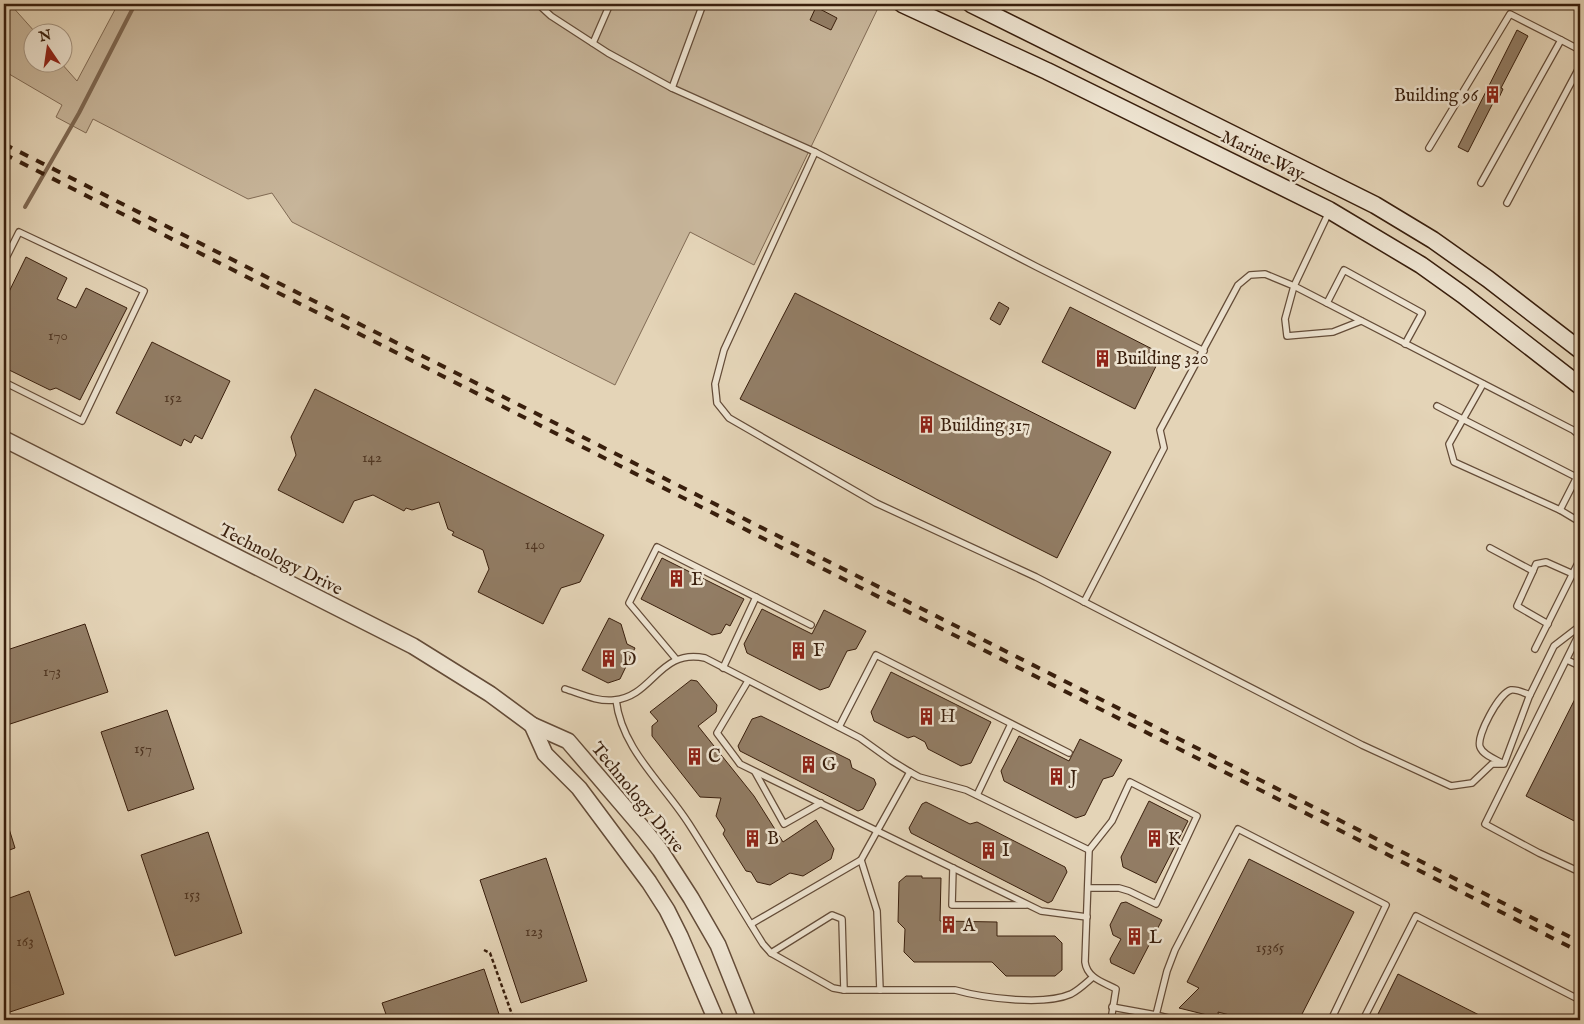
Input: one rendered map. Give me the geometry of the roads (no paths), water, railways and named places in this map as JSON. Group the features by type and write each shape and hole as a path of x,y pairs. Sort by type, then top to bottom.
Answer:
{"main road":[{"name":"Marine Way","path":"902,4 1047,71 1330,210 1421,265 1463,295 1580,386"},
{"name":"Marine Way","path":"971,4 1375,205 1448,251 1488,279 1580,350"}],"street":[{"name":"Technology Drive","path":"4,440 413,646 490,694 532,725 568,741 660,850 691,898 718,945 748,1020"},
{"name":"Technology Drive","path":"532,725 545,754 579,788 650,882 680,936 716,1020"}],"lane":[{"path":"538,4 551,16 593,43 672,88 815,152 1028,263 1204,351"},
{"path":"593,43 610,4"},
{"path":"672,88 702,4"},
{"path":"1429,148 1510,14 1580,50"},
{"path":"1481,183 1561,40"},
{"path":"1508,202 1580,66"},
{"path":"815,152 724,350 715,384 717,403 729,418 876,503 1036,577 1362,745 1451,786 1472,782 1492,764 1504,764"},
{"path":"1330,210 1294,286 1285,319 1287,336 1333,332 1361,321"},
{"path":"4,262 19,232 144,291 82,421 4,382"},
{"path":"1327,303 1344,270 1422,313 1405,344"},
{"path":"1084,602 1164,448 1160,430 1238,285 1250,275 1265,274 1294,286 1573,430 1580,436"},
{"path":"1483,384 1449,444 1454,462 1560,510 1580,522"},
{"path":"1437,406 1578,478"},
{"path":"1560,510 1580,471"},
{"path":"676,659 629,603 657,547 811,625"},
{"path":"1490,548 1533,571"},
{"path":"1535,649 1580,559"},
{"path":"1548,624 1517,606 1536,564 1546,562 1573,574"},
{"path":"723,668 756,598"},
{"path":"1504,764 1530,695 1554,646 1580,626"},
{"path":"1580,632 1485,824 1580,872"},
{"path":"839,727 876,655 1069,753"},
{"path":"565,689 594,698 624,699 676,659 694,656 705,658 860,738 919,777 966,790 1089,850"},
{"path":"1567,660 1580,666"},
{"path":"748,680 717,733 740,764 1041,911 1087,917"},
{"path":"1504,764 1482,751 1479,746 1480,735 1504,693 1510,690 1517,690 1530,695"},
{"path":"616,700 618,715 626,736 688,822 763,944 771,953 833,988 844,990 954,990 972,995 1039,1000 1064,997 1074,993 1093,977"},
{"path":"976,795 1011,724"},
{"path":"755,771 784,824 821,804"},
{"path":"751,924 861,860 910,772"},
{"path":"1089,888 1119,888 1156,904 1198,816 1130,782 1112,821 1089,850 1085,962 1086,970 1093,977 1116,989 1110,1020"},
{"path":"1156,1015 1166,971 1175,950 1238,828 1386,905 1331,1020"},
{"path":"861,860 877,911 880,990"},
{"path":"953,868 952,905 1028,905"},
{"path":"771,953 832,915 842,919 844,990"},
{"path":"1362,1020 1416,916 1580,1000"},
{"path":"1112,1007 1176,1020"},
{"path":"1578,1020 1580,1014"}],"waterway":[{"path":"25,207 79,113 135,4"}],"railway":[{"path":"4,144 1580,942"},
{"path":"4,154 1580,952"}],"place":[{"name":"Building 96","path":"1492,95"},
{"name":"Building 320","path":"1102,358"},
{"name":"Building 317","path":"926,425"},
{"name":"E","path":"677,579"},
{"name":"F","path":"799,650"},
{"name":"D","path":"608,659"},
{"name":"H","path":"926,716"},
{"name":"C","path":"694,756"},
{"name":"G","path":"808,764"},
{"name":"J","path":"1056,777"},
{"name":"B","path":"753,838"},
{"name":"K","path":"1154,839"},
{"name":"I","path":"988,850"},
{"name":"A","path":"949,925"},
{"name":"L","path":"1135,937"}]}
